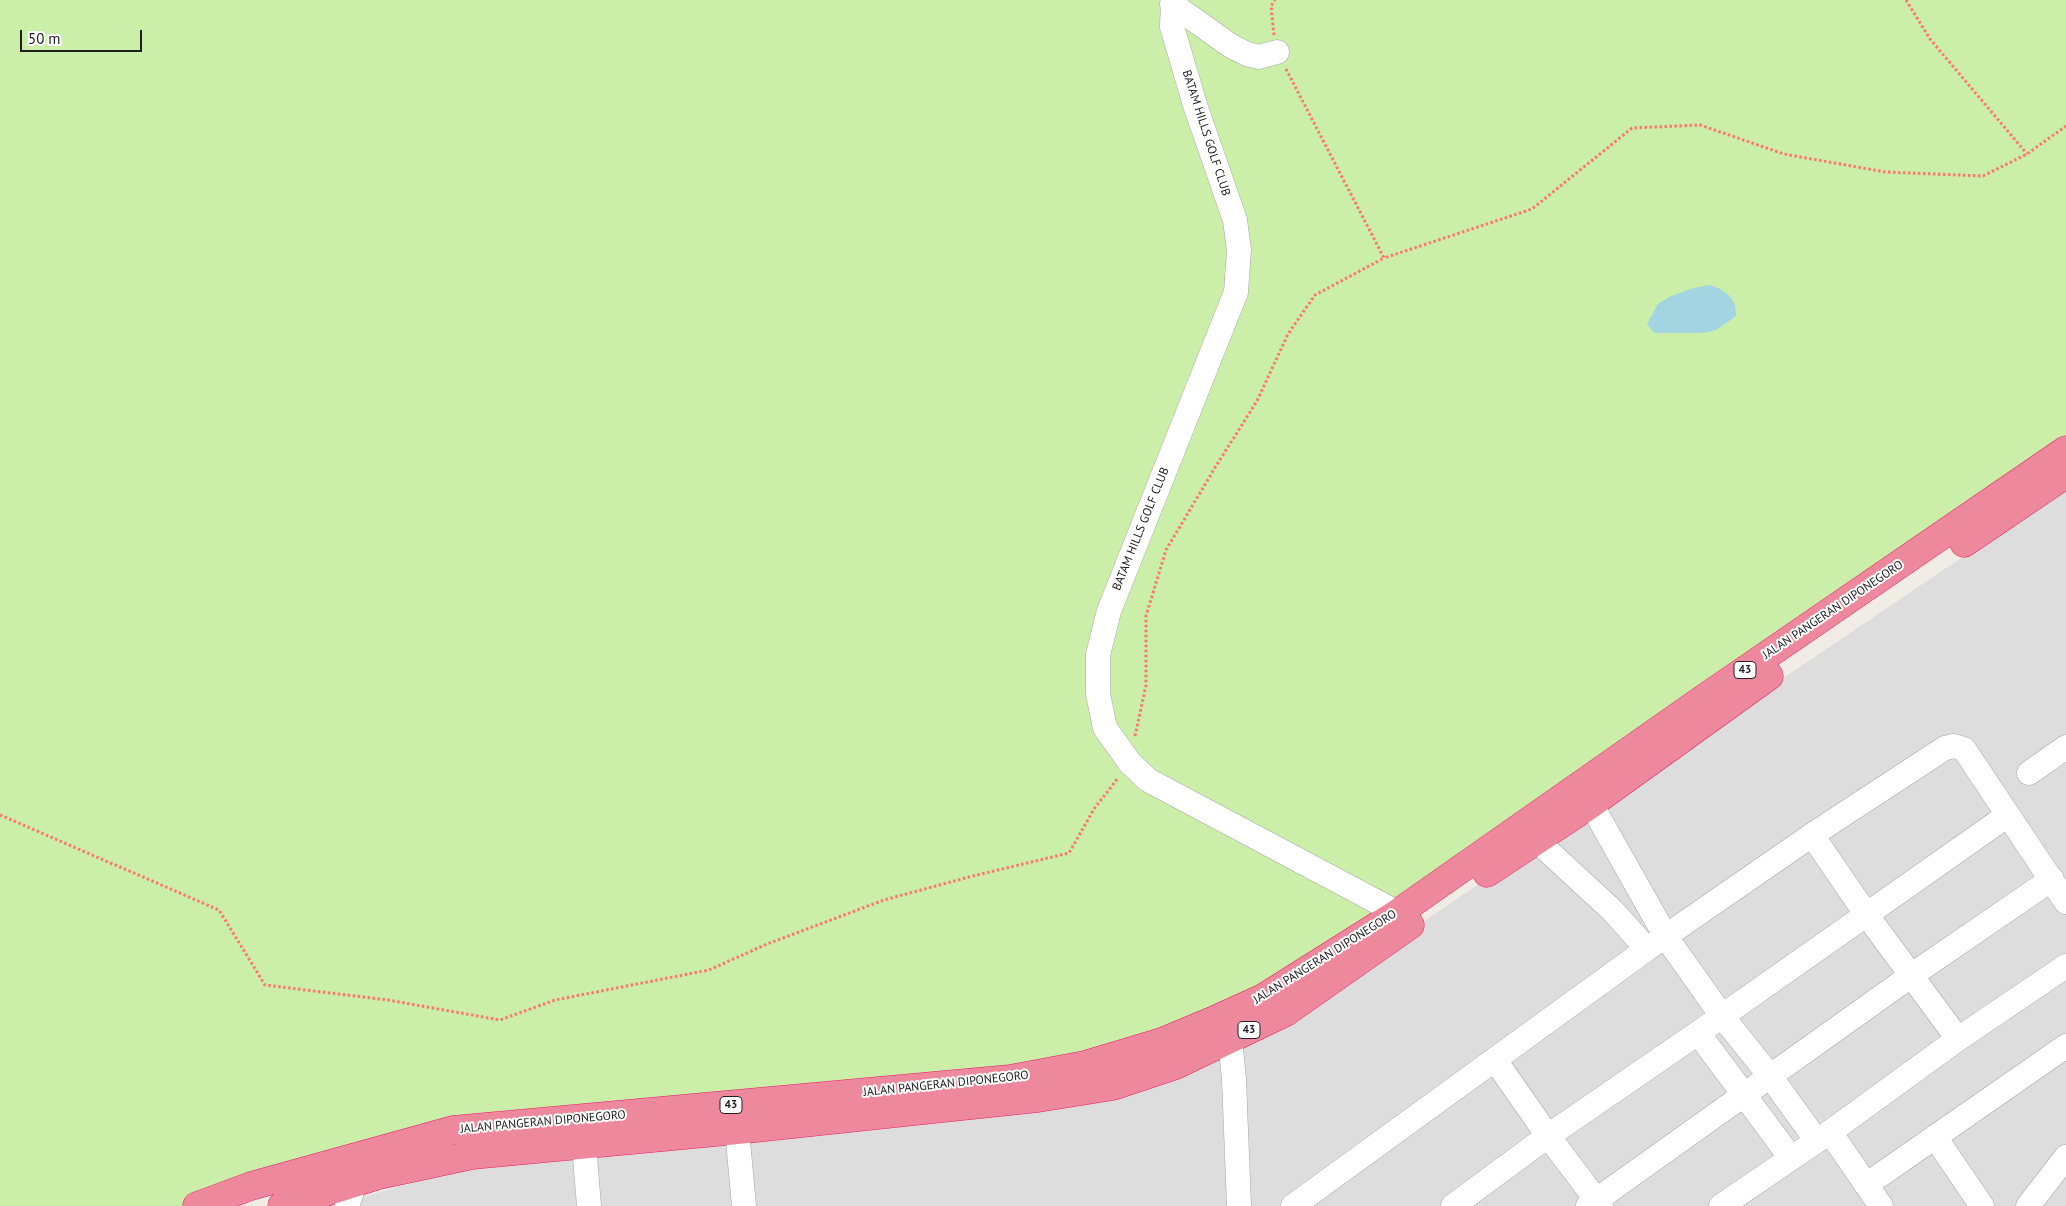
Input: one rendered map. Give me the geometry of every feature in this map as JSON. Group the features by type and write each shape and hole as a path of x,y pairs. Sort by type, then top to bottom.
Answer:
{"highway":[{"name":"JALAN PANGERAN DIPONEGORO","path":"197,1206 251,1186 453,1130 1010,1079 1086,1065 1162,1042 1263,998 1398,913 1706,696 2066,450"},
{"name":"JALAN PANGERAN DIPONEGORO","path":"282,1206 351,1194 379,1175 472,1155 737,1130 1038,1098 1114,1086 1176,1065 1286,1012 1591,804 1770,675 2064,478"}],"street":[{"path":"1173,2 1231,46 1247,54 1259,57 1277,52"},
{"name":"BATAM HILLS GOLF CLUB","path":"1173,2 1172,27 1196,108 1235,220 1239,250 1236,292 1109,611 1098,655 1098,694 1105,728 1130,763 1148,780 1398,913"},
{"path":"1292,1206 1657,943 1812,835 1945,748 1954,746 1964,749 2066,902"},
{"path":"2029,774 2066,747"},
{"path":"1591,804 1657,943"},
{"path":"1453,1206 1548,1136 1698,1033 2008,814"},
{"path":"1812,835 1866,914 1958,1038"},
{"path":"1536,840 1612,910 1657,943 1866,1185 1881,1206"},
{"path":"1495,1060 1595,1204 1744,1094 2052,879"},
{"path":"1721,1206 1823,1137 1958,1038 2066,966"},
{"path":"1698,1033 1791,1158"},
{"path":"1230,1039 1234,1079 1239,1206"},
{"path":"1866,1185 2065,1048"},
{"path":"737,1130 744,1206"},
{"path":"1934,1137 1982,1206"},
{"path":"584,1145 589,1206"},
{"path":"2028,1206 2066,1157"}],"path":[{"path":"1275,0 1270,6 1277,52 1384,258"},
{"path":"1906,0 1930,39 2027,154"},
{"path":"0,815 218,910 265,985 388,1000 500,1020 555,1000 710,970 766,944 884,900 1070,853 1094,809 1130,763 1146,685 1146,616 1166,550 1216,466 1258,401 1288,334 1315,295 1384,258 1532,209 1632,128 1700,125 1784,154 1885,172 1983,176 2027,154 2066,126"}],"shaded area":[{"path":"2066,487 2066,1206 330,1206 470,1167 1118,1095 1263,1030"}],"green space":[{"path":"0,0 2066,0 2066,456 1788,647 1162,1051 480,1134 205,1206 0,1206"}],"water":[{"path":"1710,285 1730,296 1735,305 1736,316 1716,330 1703,333 1654,333 1647,324 1658,304 1669,297 1693,288"}]}
